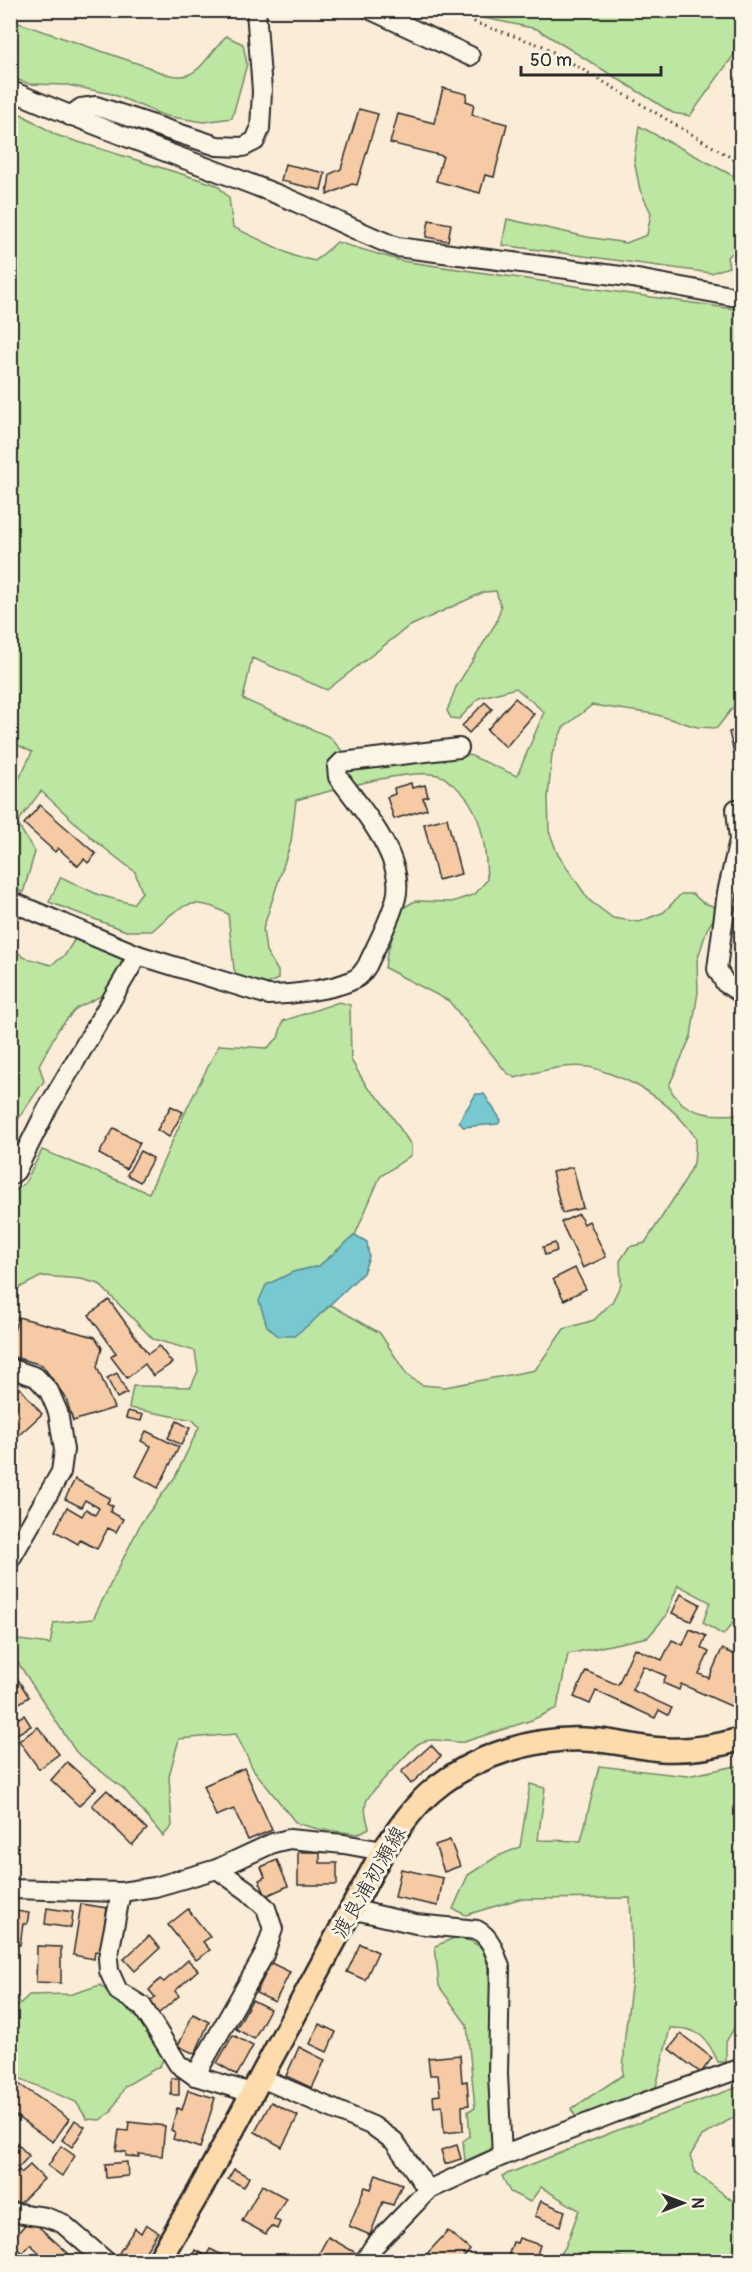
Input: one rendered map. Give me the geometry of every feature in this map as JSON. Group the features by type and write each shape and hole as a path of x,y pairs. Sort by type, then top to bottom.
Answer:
{"main road":[{"name":"渡良浦初瀬線","path":"158,2262 200,2190 383,1851 406,1819 432,1791 463,1770 492,1757 543,1742 572,1739 594,1740 658,1749 695,1749 741,1739"}],"street":[{"path":"70,116 81,108 96,106 217,146 243,147 255,141 260,129 262,91 256,10"},
{"path":"371,10 470,56"},
{"path":"10,90 70,116 303,205 397,247 610,275 741,298"},
{"path":"10,901 138,955 268,995 287,995 351,981 367,966 397,897 397,880 390,855 376,829 338,777 337,767 342,762 459,748"},
{"path":"736,809 739,840 727,893 717,969 725,983 741,994"},
{"path":"10,1176 16,1171 47,1108 138,955"},
{"path":"10,1368 36,1377 49,1391 58,1412 64,1450 61,1472 10,1560"},
{"path":"10,1888 121,1892 155,1887 217,1869 273,1843 289,1839 344,1844 383,1851"},
{"path":"195,2076 264,1955 273,1929 266,1908 248,1891 217,1869"},
{"path":"121,1892 108,1958 109,1971 118,1990 142,2006 178,2064 195,2076 256,2085 373,2126 394,2141 428,2190"},
{"path":"351,1909 416,1924 477,1930 485,1934 500,1967 498,2074 502,2156"},
{"path":"364,2262 374,2246 428,2190 502,2156 741,2066"},
{"path":"10,2212 45,2217 62,2223 107,2262"}],"path":[{"path":"459,10 476,23 543,46 741,164"}],"green space":[{"path":"476,11 741,11 741,45 690,116 673,113 537,29 484,18"},
{"path":"10,20 176,76 185,76 201,66 226,36 243,44 247,64 232,118 204,122 165,116 112,94 67,85 29,84 11,77"},
{"path":"11,108 56,135 217,185 229,198 233,227 294,256 315,261 337,242 402,261 741,310 741,697 717,728 697,727 654,714 592,705 563,728 552,754 548,798 549,831 558,855 589,900 613,918 639,922 664,912 681,894 693,894 702,902 715,907 713,920 707,929 697,961 698,992 691,1036 669,1086 674,1095 688,1108 706,1114 736,1114 741,1108 741,1613 723,1635 703,1623 710,1602 678,1585 666,1616 648,1637 568,1654 557,1708 532,1720 464,1742 429,1740 418,1744 369,1796 365,1807 369,1828 358,1834 318,1829 296,1823 253,1769 236,1734 179,1739 169,1776 172,1826 163,1836 124,1789 76,1752 11,1652 11,1639 50,1644 54,1623 93,1619 141,1523 175,1477 199,1427 193,1420 129,1408 133,1386 191,1387 198,1371 195,1351 153,1339 99,1284 81,1279 42,1276 17,1289 11,1298 11,1194 25,1183 42,1150 149,1193 189,1104 219,1045 267,1048 278,1038 283,1021 339,1002 350,1005 351,1060 367,1087 382,1101 411,1145 411,1155 380,1177 355,1235 319,1266 293,1272 294,1336 331,1305 380,1333 407,1375 422,1385 445,1387 535,1370 564,1329 594,1320 612,1302 621,1284 620,1261 629,1247 645,1243 683,1184 694,1163 696,1138 678,1116 656,1098 632,1083 596,1069 578,1066 560,1068 515,1078 506,1072 449,1001 385,968 401,909 415,901 452,902 475,894 487,880 483,840 476,815 462,793 442,777 411,774 391,777 296,800 291,842 263,929 266,951 278,971 278,979 265,985 237,977 234,969 228,914 215,908 205,905 187,905 152,931 126,931 49,902 61,877 99,895 133,904 142,892 135,872 94,840 41,791 17,823 35,852 23,893 11,886 11,796 32,752 12,742 15,701 10,699 10,530 14,524 10,522","holes":["496,591 501,607 496,623 456,687 447,711 451,718 459,719 479,698 516,688 544,712 517,776 467,754 355,766 330,737 243,699 252,658 327,690 408,627 484,592"]},
{"path":"639,126 741,180 741,247 727,257 729,267 711,273 502,245 507,219 587,237 626,243 647,235 651,213 640,190 634,160"},
{"path":"76,937 123,956 118,978 103,995 77,1008 59,1028 39,1065 44,1081 13,1127 10,1127 10,945 23,957 51,965 65,955"},
{"path":"741,1765 741,2016 726,2042 726,2062 718,2062 710,2046 700,2035 688,2029 670,2028 656,2087 576,2117 571,2109 623,2075 625,2035 633,1971 630,1898 519,1899 466,1915 453,1909 468,1875 496,1857 520,1847 530,1784 545,1788 538,1840 581,1841 599,1766 687,1776"},
{"path":"454,1938 471,1941 482,1948 488,1966 491,1995 496,2147 465,2161 463,2141 470,2136 468,2111 475,2108 467,2025 439,1986 435,1946"},
{"path":"100,1985 139,2019 164,2057 160,2066 125,2086 111,2112 100,2120 87,2119 76,2102 14,2076 11,2078 11,2012 29,1995 72,1994"},
{"path":"741,2086 741,2113 702,2136 690,2156 696,2173 741,2207 741,2261 630,2261 615,2255 603,2261 555,2261 565,2248 579,2210 541,2187 530,2202 510,2192 502,2176 618,2130"}],"water":[{"path":"476,1094 484,1094 501,1120 498,1124 463,1127 459,1121"},
{"path":"355,1235 367,1242 369,1257 363,1273 311,1323 294,1336 278,1336 267,1326 259,1301 266,1285 293,1272 319,1266"}],"building":[{"path":"443,88 467,94 466,101 474,104 472,115 507,124 494,177 485,175 480,193 436,181 443,156 390,143 398,114 434,123"},
{"path":"359,109 378,114 357,185 352,184 327,195 330,174 341,169"},
{"path":"285,164 325,173 321,190 281,181"},
{"path":"429,220 451,224 448,241 426,237"},
{"path":"515,698 534,714 506,747 487,730"},
{"path":"485,702 492,709 469,733 462,726"},
{"path":"742,729 742,751 734,753 729,732"},
{"path":"10,751 17,753 12,773 10,772"},
{"path":"411,783 412,788 425,785 428,796 423,798 427,809 394,819 387,797 395,794 394,788"},
{"path":"40,805 96,854 88,863 84,859 78,866 58,848 55,852 24,824"},
{"path":"447,818 461,874 438,880 424,824"},
{"path":"171,1106 183,1112 169,1137 157,1130"},
{"path":"114,1128 140,1143 126,1169 99,1154"},
{"path":"140,1151 153,1158 140,1182 127,1175"},
{"path":"573,1167 583,1208 562,1213 552,1172"},
{"path":"579,1214 584,1224 589,1221 606,1257 583,1268 561,1222"},
{"path":"555,1243 557,1251 545,1255 543,1247"},
{"path":"575,1268 586,1289 564,1300 553,1279"},
{"path":"109,1300 148,1354 159,1346 172,1363 153,1376 145,1364 127,1378 111,1357 116,1353 89,1315"},
{"path":"18,1317 95,1337 102,1348 97,1367 114,1408 73,1421 66,1398 42,1365 10,1356 10,1344"},
{"path":"117,1373 127,1393 117,1398 107,1378"},
{"path":"20,1388 42,1414 18,1436 10,1427 10,1397"},
{"path":"128,1411 143,1415 141,1421 126,1418"},
{"path":"177,1421 190,1428 181,1445 168,1438"},
{"path":"146,1431 179,1447 158,1488 136,1476 151,1446 141,1441"},
{"path":"75,1479 110,1498 107,1503 113,1506 110,1512 123,1519 116,1532 108,1528 97,1549 80,1540 78,1544 55,1531 67,1507 82,1516 86,1509 95,1515 99,1508 85,1500 81,1507 65,1499"},
{"path":"681,1594 700,1604 691,1621 672,1613"},
{"path":"690,1629 706,1636 701,1648 709,1652 699,1674 709,1678 722,1649 742,1658 742,1689 733,1707 681,1684 679,1690 663,1683 666,1676 643,1666 632,1690 672,1708 668,1715 659,1710 655,1718 596,1691 590,1704 574,1697 586,1671 618,1685 634,1648 662,1660 672,1640 683,1645"},
{"path":"10,1667 29,1697 10,1709"},
{"path":"24,1715 31,1726 10,1738 10,1723"},
{"path":"38,1727 59,1754 39,1769 19,1741"},
{"path":"431,1745 441,1756 411,1784 401,1772"},
{"path":"67,1762 96,1788 79,1806 51,1780"},
{"path":"244,1768 272,1830 248,1840 234,1809 216,1816 203,1786"},
{"path":"107,1790 147,1829 132,1845 92,1805"},
{"path":"450,1840 460,1866 444,1872 435,1845"},
{"path":"298,1852 320,1852 320,1863 337,1863 337,1885 298,1885"},
{"path":"277,1860 288,1886 266,1896 259,1880 265,1877 261,1867"},
{"path":"401,1869 443,1878 438,1906 395,1897"},
{"path":"81,1904 107,1908 101,1952 95,1951 94,1959 73,1955"},
{"path":"47,1908 73,1912 71,1928 45,1924"},
{"path":"188,1909 210,1937 203,1942 210,1950 196,1960 168,1925"},
{"path":"10,1910 29,1913 27,1924 23,1924 20,1945 10,1944"},
{"path":"149,1936 160,1948 135,1971 124,1959"},
{"path":"360,1944 378,1952 365,1980 347,1972"},
{"path":"37,1946 61,1947 61,1983 36,1982"},
{"path":"188,1960 198,1970 175,1991 179,1996 158,2014 148,2003 155,1997 149,1990 160,1979 164,1982"},
{"path":"271,1963 290,1972 275,2002 256,1993"},
{"path":"252,2000 270,2009 254,2039 236,2029"},
{"path":"193,2014 209,2022 195,2054 178,2046"},
{"path":"319,2024 336,2032 327,2052 310,2044"},
{"path":"681,2034 712,2058 701,2073 669,2049"},
{"path":"233,2035 253,2046 237,2075 217,2063"},
{"path":"299,2047 325,2060 312,2088 286,2076"},
{"path":"460,2055 462,2082 467,2081 469,2105 462,2106 463,2131 444,2133 442,2106 434,2107 433,2096 440,2095 438,2075 430,2075 428,2058"},
{"path":"171,2078 179,2078 179,2095 171,2095"},
{"path":"19,2084 69,2119 53,2142 10,2112 10,2096"},
{"path":"188,2090 215,2098 200,2148 173,2139 175,2132 171,2130 177,2108 182,2110"},
{"path":"271,2102 298,2116 282,2147 255,2132"},
{"path":"75,2120 85,2127 72,2147 62,2140"},
{"path":"129,2122 165,2126 162,2156 139,2154 139,2157 126,2156 126,2152 116,2151 119,2130 128,2131"},
{"path":"13,2139 29,2156 18,2168 10,2161 10,2142"},
{"path":"457,2145 461,2159 445,2164 441,2150"},
{"path":"61,2146 75,2156 62,2176 48,2166"},
{"path":"127,2162 128,2176 106,2178 105,2164"},
{"path":"30,2165 44,2179 16,2207 10,2201 10,2178 19,2170 21,2173"},
{"path":"234,2169 249,2177 244,2187 228,2179"},
{"path":"376,2174 402,2184 393,2205 383,2202 370,2235 349,2226 365,2187 371,2189"},
{"path":"262,2185 286,2198 274,2219 280,2222 277,2229 271,2226 266,2234 242,2221"},
{"path":"541,2201 565,2211 560,2226 535,2216"},
{"path":"30,2219 68,2253 60,2262 38,2262 43,2256 30,2244 22,2253 10,2242"},
{"path":"146,2224 158,2232 139,2262 119,2262 115,2259 135,2228 141,2233"},
{"path":"448,2231 470,2250 460,2262 429,2262 424,2257"},
{"path":"328,2237 358,2254 354,2262 330,2262 318,2255"},
{"path":"519,2238 540,2245 535,2262 506,2262 513,2242 517,2243"},
{"path":"210,2249 224,2256 222,2262 189,2262 195,2250 206,2256"}]}
